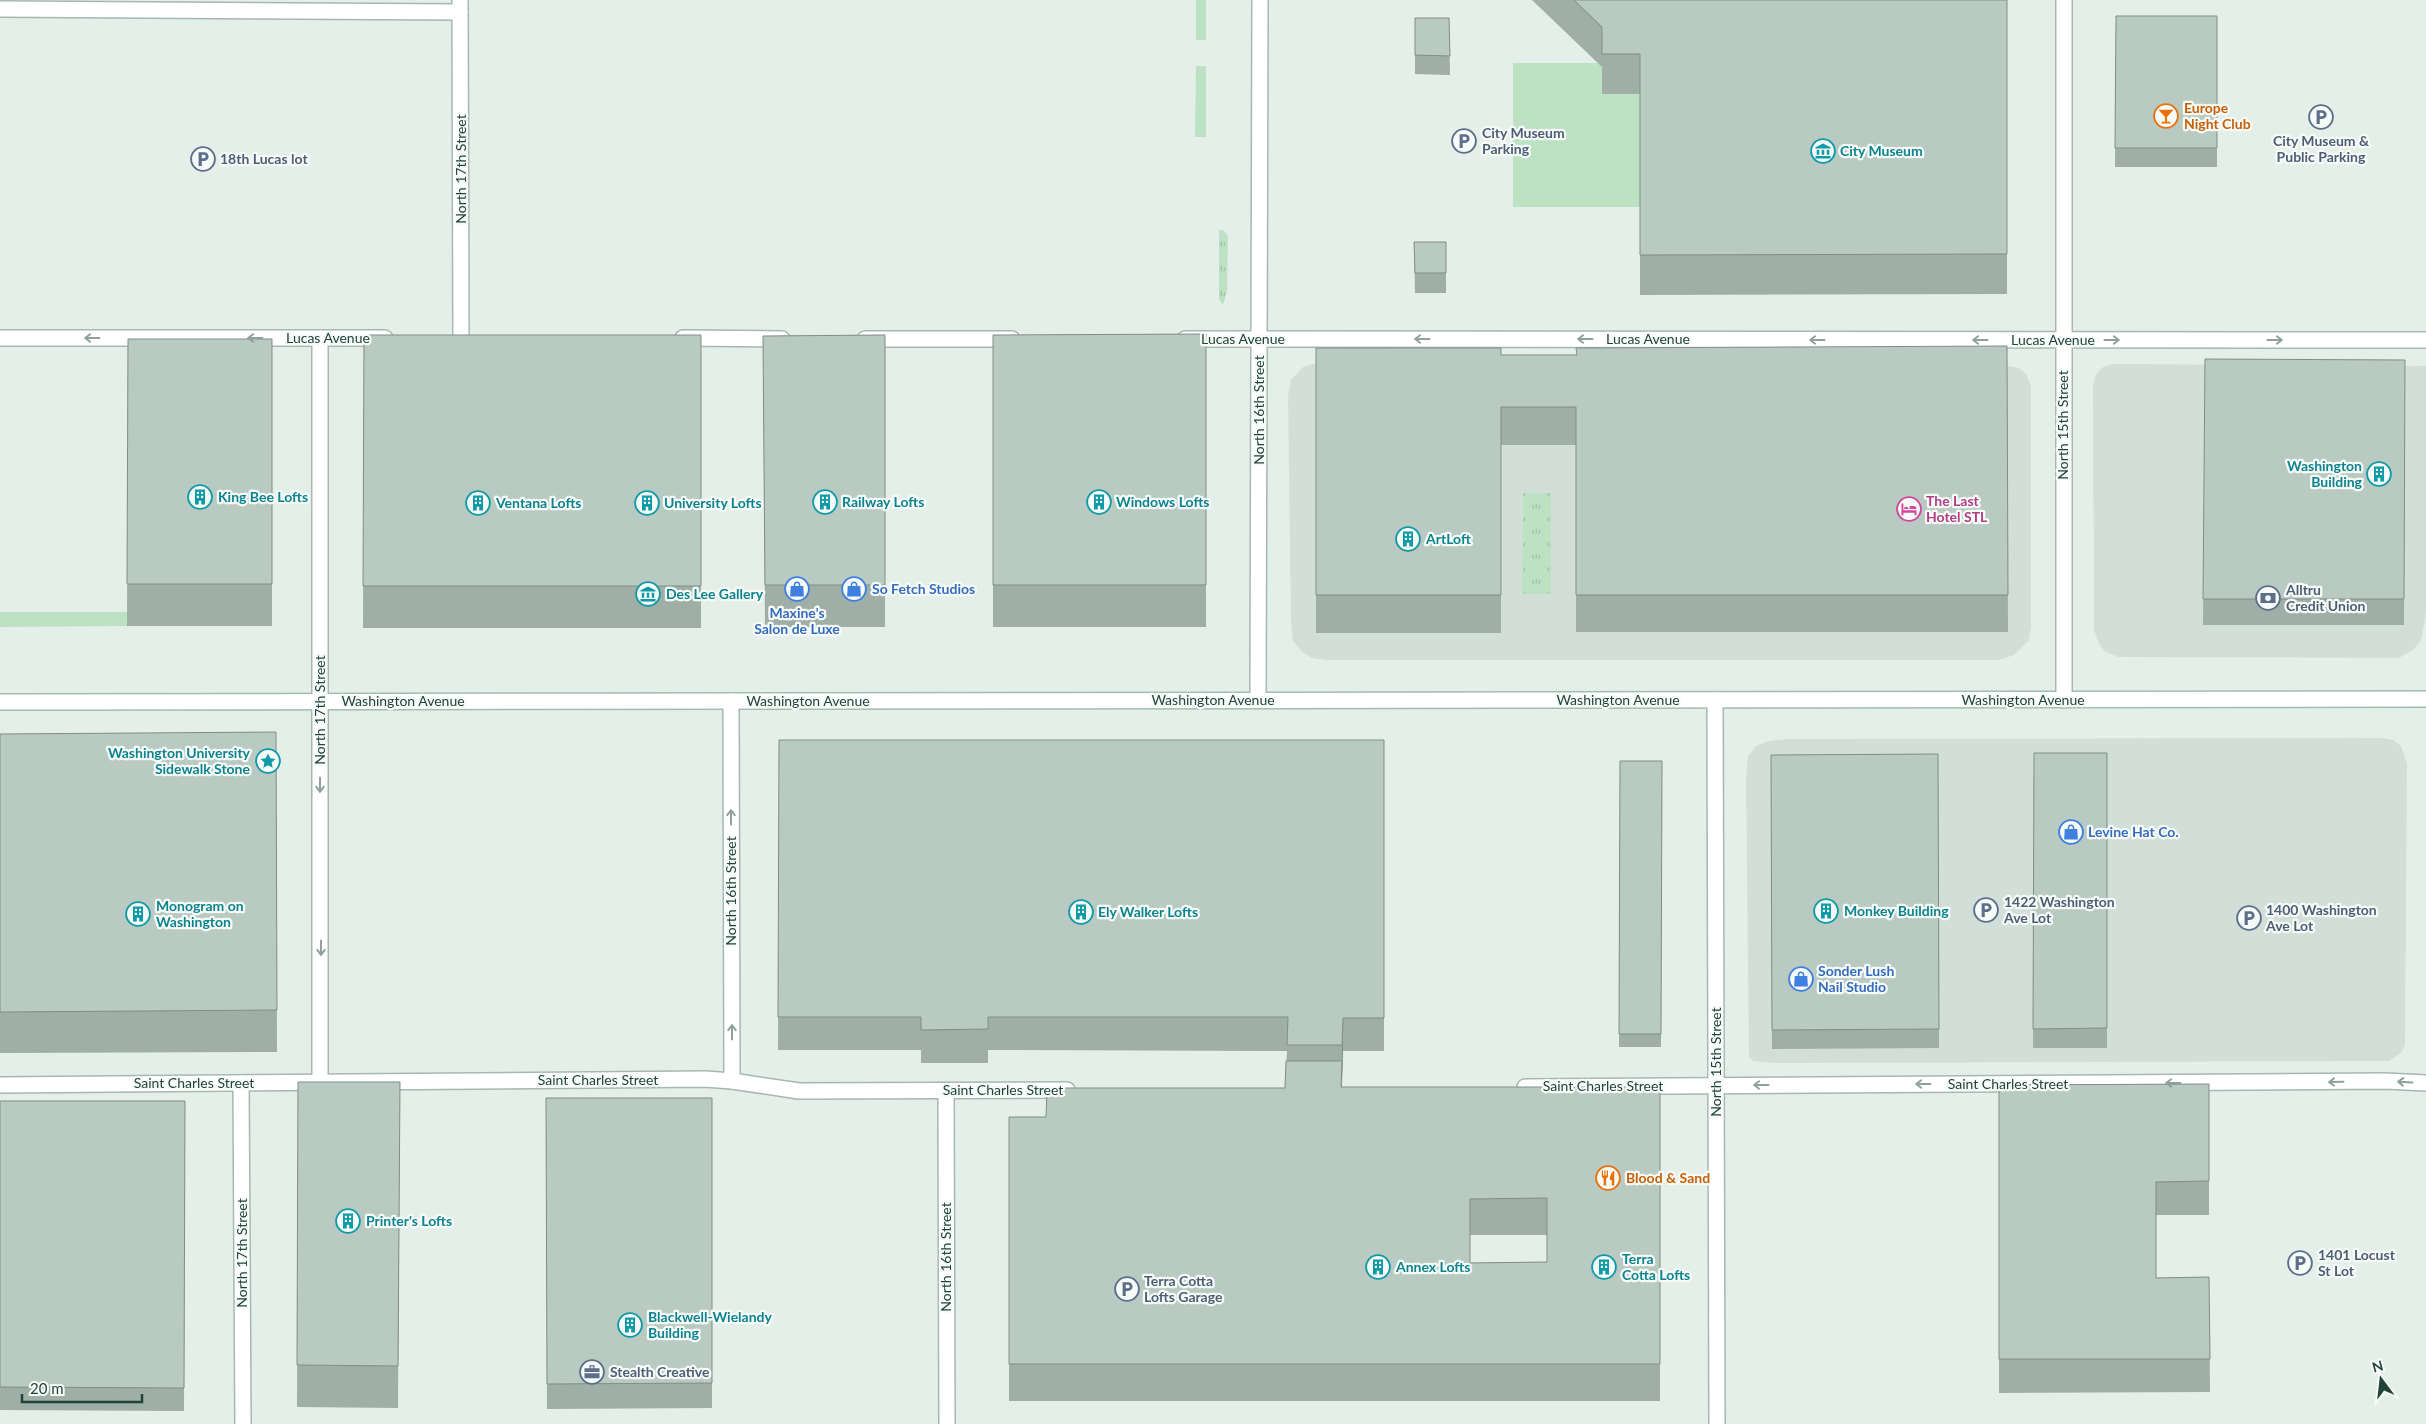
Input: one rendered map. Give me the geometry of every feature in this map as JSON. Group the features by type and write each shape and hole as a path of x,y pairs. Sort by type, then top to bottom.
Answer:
{"street":[{"name":"North 16th Street","path":"1258,700 1260,0"},
{"name":"North 15th Street","path":"2064,0 2064,700"},
{"path":"0,9 460,6"},
{"name":"North 17th Street","path":"442,338 466,338 460,6"},
{"name":"Lucas Avenue","path":"0,338 404,338"},
{"name":"North 17th Street","path":"320,338 320,1082"},
{"path":"669,338 794,339"},
{"path":"853,339 1029,339"},
{"name":"Lucas Avenue","path":"1175,339 2426,340"},
{"name":"North 15th Street","path":"1715,700 1717,1424"},
{"name":"Washington Avenue","path":"0,702 2426,700"},
{"name":"North 16th Street","path":"731,701 732,1081"},
{"name":"Saint Charles Street","path":"0,1085 695,1079 732,1081 799,1091 1078,1090"},
{"name":"Saint Charles Street","path":"1514,1087 2385,1081 2426,1083"},
{"name":"North 17th Street","path":"241,1083 242,1424"},
{"name":"North 16th Street","path":"946,1091 947,1424"}],"shaded area":[{"path":"1316,363 2000,365 2019,368 2026,374 2031,386 2031,626 2029,640 2014,655 1999,660 1327,660 1312,658 1302,652 1293,641 1291,622 1288,396 1291,380 1303,367"},
{"path":"2113,364 2426,366 2426,614 2421,640 2414,649 2399,658 2118,657 2106,652 2100,646 2094,630 2093,386 2096,374 2103,367"},
{"path":"2383,738 2393,740 2401,746 2407,764 2405,1044 2402,1052 2389,1061 1775,1063 1753,1061 1749,1057 1746,777 1748,756 1756,746 1769,741 1788,739"}],"green space":[{"path":"1196,0 1206,0 1206,40 1196,40"},
{"path":"1513,63 1640,63 1640,207 1513,207"},
{"path":"1196,66 1206,66 1206,137 1195,137"},
{"path":"1219,230 1223,230 1228,236 1227,292 1223,305 1219,299"},
{"path":"1523,493 1551,493 1551,594 1522,594"},
{"path":"0,612 127,612 127,626 0,627"}],"building":[{"name":"City Museum","path":"1574,0 2007,0 2007,254 1640,255 1640,54 1602,54 1602,27"},
{"name":"Europe Night Club","path":"2116,16 2217,16 2217,148 2115,148"},
{"path":"1415,18 1449,18 1450,56 1415,55"},
{"path":"1414,242 1446,242 1446,273 1415,273"},
{"name":"Windows Lofts","path":"1206,334 1206,585 993,585 993,335"},
{"path":"364,335 701,335 701,586 363,586"},
{"name":"Railway Lofts","path":"885,335 885,585 765,585 763,336"},
{"name":"King Bee Lofts","path":"128,339 272,339 272,584 127,584"},
{"path":"2007,346 2008,595 1576,595 1576,407 1501,407 1501,595 1316,595 1316,348 1501,348 1501,355 1577,355 1576,348"},
{"path":"2205,359 2405,360 2404,599 2203,599"},
{"name":"Monogram on Washington","path":"276,732 277,1010 0,1012 0,734"},
{"name":"Ely Walker Lofts","path":"779,740 1384,740 1384,1018 1343,1018 1342,1045 1287,1045 1288,1017 988,1017 988,1029 921,1030 921,1017 778,1017"},
{"path":"2034,753 2107,753 2107,1028 2033,1029"},
{"name":"Monkey Building","path":"1938,754 1939,1029 1772,1030 1771,755"},
{"path":"1620,761 1662,761 1661,1034 1619,1034"},
{"path":"1286,1061 1342,1061 1341,1087 1660,1087 1660,1364 1009,1364 1009,1117 1046,1117 1047,1088 1285,1088","holes":["1547,1198 1547,1262 1470,1263 1470,1199"]},
{"name":"Printer's Lofts","path":"298,1082 400,1082 398,1366 297,1365"},
{"path":"2209,1084 2209,1181 2156,1182 2156,1278 2209,1277 2210,1359 1999,1359 1999,1085"},
{"name":"Blackwell-Wielandy Building","path":"546,1098 712,1098 712,1383 547,1384"},
{"path":"0,1101 185,1101 184,1388 0,1387"}],"place":[{"name":"Europe Night Club","path":"2166,116"},
{"name":"City Museum & Public Parking","path":"2321,117"},
{"name":"City Museum Parking","path":"1464,141"},
{"name":"City Museum","path":"1823,151"},
{"name":"18th Lucas lot","path":"203,159"},
{"name":"Washington Building","path":"2379,474"},
{"name":"King Bee Lofts","path":"200,497"},
{"name":"Railway Lofts","path":"825,502"},
{"name":"Windows Lofts","path":"1099,502"},
{"name":"Ventana Lofts","path":"478,503"},
{"name":"University Lofts","path":"647,503"},
{"name":"The Last Hotel STL","path":"1909,509"},
{"name":"ArtLoft","path":"1408,539"},
{"name":"Maxine’s Salon de Luxe","path":"797,589"},
{"name":"So Fetch Studios","path":"854,589"},
{"name":"Des Lee Gallery","path":"648,594"},
{"name":"Alltru Credit Union","path":"2268,598"},
{"name":"Washington University Sidewalk Stone","path":"268,761"},
{"name":"Levine Hat Co.","path":"2071,832"},
{"name":"1422 Washington Ave Lot","path":"1986,910"},
{"name":"Monkey Building","path":"1826,911"},
{"name":"Ely Walker Lofts","path":"1081,912"},
{"name":"Monogram on Washington","path":"138,914"},
{"name":"1400 Washington Ave Lot","path":"2249,918"},
{"name":"Sonder Lush Nail Studio","path":"1801,979"},
{"name":"Blood & Sand","path":"1608,1178"},
{"name":"Printer's Lofts","path":"348,1221"},
{"name":"1401 Locust St Lot","path":"2300,1263"},
{"name":"Annex Lofts","path":"1378,1267"},
{"name":"Terra Cotta Lofts","path":"1604,1267"},
{"name":"Terra Cotta Lofts Garage","path":"1127,1289"},
{"name":"Blackwell-Wielandy Building","path":"630,1325"},
{"name":"Stealth Creative","path":"592,1372"}]}
